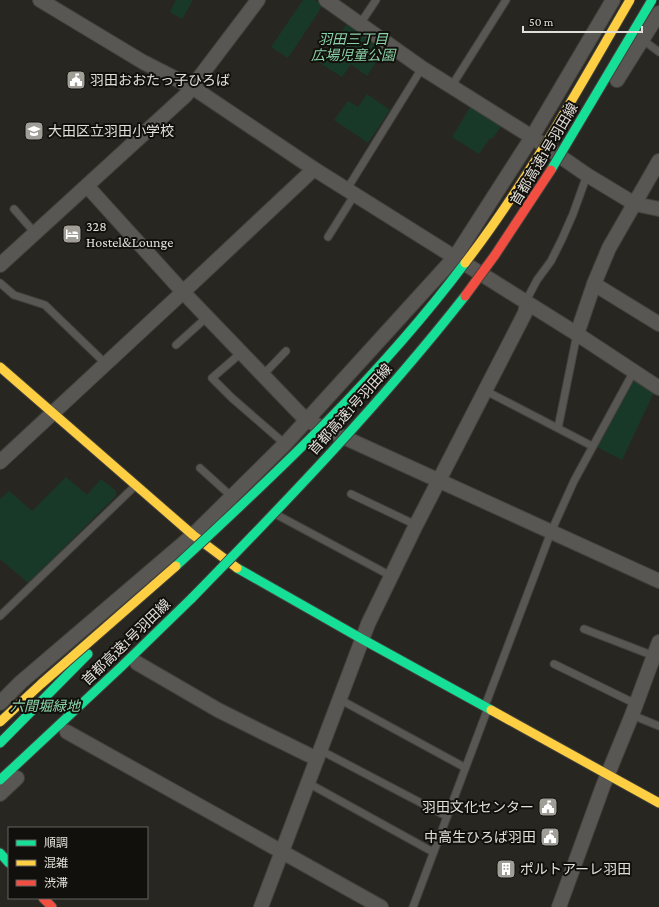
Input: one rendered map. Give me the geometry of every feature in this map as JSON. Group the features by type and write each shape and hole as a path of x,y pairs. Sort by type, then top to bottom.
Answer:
{"main road":[{"name":"首都高速1号羽田線","path":"0,722 167,574 333,416 402,342 456,276 505,207 553,131 630,0"},
{"name":"首都高速1号羽田線","path":"0,780 121,667 259,530 418,355 470,290 521,219 652,0"},
{"path":"0,367 135,486 193,535 233,566 362,640 659,803"},
{"path":"0,742 167,574"},
{"path":"100,674 192,598"},
{"path":"0,853 8,862"},
{"path":"44,899 52,907"}],"street":[{"path":"40,0 143,62 192,87 314,169 455,257 659,388"},
{"path":"0,265 186,95 258,0"},
{"path":"326,0 422,68 532,137 586,175 635,204 659,209"},
{"path":"0,702 21,682 193,535 232,497 286,444 306,420 455,257 532,137 613,0"},
{"path":"0,794 67,732 233,566 349,440 487,278 643,40 659,13"},
{"path":"576,334 609,248 659,161"},
{"path":"0,462 52,413 63,405 314,169"},
{"path":"87,186 207,317 306,420 659,581"},
{"path":"594,284 659,324"},
{"path":"261,907 368,624 416,525 525,313 527,303"},
{"path":"559,907 607,775 659,642"},
{"path":"137,663 231,716 319,754"},
{"path":"67,732 381,907"}],"lane":[{"path":"360,24 376,0"},
{"path":"451,87 506,0"},
{"path":"643,40 659,52"},
{"path":"328,237 351,192 422,68"},
{"path":"527,303 527,299 551,261 562,238 573,214 586,175"},
{"path":"14,209 35,233"},
{"path":"0,282 14,295 45,305 106,364"},
{"path":"176,345 207,317"},
{"path":"558,428 576,334"},
{"path":"263,375 286,351"},
{"path":"241,353 212,378 232,398 286,444"},
{"path":"413,907 552,532 574,481 634,371"},
{"path":"486,391 592,446"},
{"path":"200,468 232,497"},
{"path":"0,616 135,486"},
{"path":"351,494 416,525"},
{"path":"279,516 391,576"},
{"path":"584,629 654,656"},
{"path":"554,664 634,709 659,726"},
{"path":"339,699 464,768"},
{"path":"319,754 446,816"},
{"path":"308,783 433,852"}],"green space":[{"path":"176,0 193,0 182,19 170,12"},
{"path":"303,0 315,0 323,5 288,58 271,47"},
{"name":"羽田三丁目 広場児童公園","path":"349,21 385,48 367,76 351,64 342,77 320,63"},
{"path":"367,94 390,110 368,143 334,120 348,101 358,107"},
{"path":"472,104 503,124 492,139 490,138 479,154 452,137"},
{"path":"638,378 655,390 622,460 597,447 634,380"},
{"path":"66,477 87,495 101,479 116,491 116,496 28,583 0,559 0,499 9,491 32,511"}],"traffic: fast":[{"path":"551,170 652,0"},
{"path":"176,566 291,458 328,421 399,344 465,263"},
{"path":"192,598 333,451 400,375 465,296"},
{"path":"237,568 491,710"},
{"path":"0,780 121,667 192,598"},
{"path":"0,743 88,654"},
{"path":"0,853 8,862"}],"traffic: slow":[{"path":"465,263 510,200 552,134 630,0"},
{"path":"0,367 193,535 237,568"},
{"path":"0,722 41,684 176,566"},
{"path":"491,710 659,803"}],"traffic: jam":[{"path":"465,296 495,255 551,170"},
{"path":"44,899 52,907"}],"place":[{"name":"羽田おおたっ子ひろば","path":"76,80"},
{"name":"大田区立羽田小学校","path":"34,131"},
{"name":"328 Hostel&Lounge","path":"72,234"},
{"name":"羽田文化センター","path":"548,807"},
{"name":"中高生ひろば羽田","path":"550,837"},
{"name":"ポルトアーレ羽田","path":"506,869"}],"park label":[{"name":"六間堀緑地","path":"45,706"}]}
